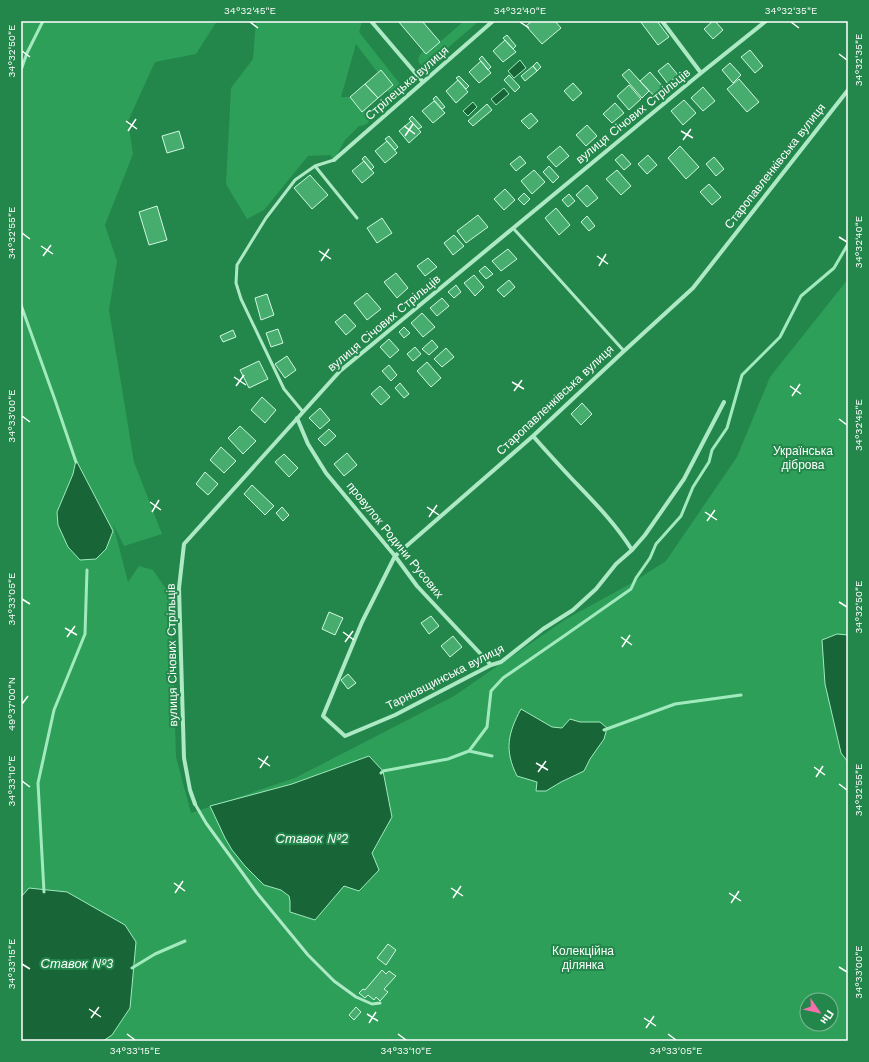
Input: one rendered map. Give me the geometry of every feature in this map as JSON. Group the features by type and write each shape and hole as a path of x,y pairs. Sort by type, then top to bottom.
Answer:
{"street":[{"path":"371,21 423,82"},
{"name":"Стрілецька вулиця","path":"334,160 493,21"},
{"path":"662,21 701,73"},
{"name":"вулиця Січових Стрільців","path":"195,804 190,790 184,758 179,588 184,544 340,371 766,21"},
{"name":"Старопавленківська вулиця","path":"345,736 323,716 362,622 396,556 533,436 624,350 694,288 848,90"},
{"name":"Тарновщинська вулиця","path":"345,736 394,715 491,665 501,662 543,630 573,610 596,589 616,564 646,535 684,479 724,402"},
{"name":"провулок Родини Русових","path":"298,418 308,444 326,473 396,556 417,586 491,665"},
{"path":"533,436 561,468 607,515 632,550"}],"lane":[{"path":"303,412 284,389 241,299 236,283 237,265 266,218 295,180 314,166 334,160"},
{"path":"314,166 356,218"},
{"path":"513,228 624,350"},
{"path":"195,804 206,822 257,893 304,950 334,981 356,997 372,1004 380,1003"}],"green space":[{"path":"21,21 217,21 196,54 155,62 128,121 133,154 105,225 117,261 109,310 134,462 162,534 124,546 113,524 128,582 139,566 153,570 171,596 176,757 191,813 295,778 454,696 566,619 630,584 666,561 737,457 770,377 848,279 848,1041 21,1041"},
{"path":"256,21 362,21 359,32 400,84 401,89 398,94 390,95 387,91 393,85 381,71 378,73 356,44 341,97 350,97 362,112 365,109 369,112 369,121 364,125 359,126 345,140 334,160 330,155 308,156 264,210 247,219 226,184 231,88 253,59"},
{"path":"464,21 479,21 428,65 424,66 418,62 423,51 426,54"}],"water":[{"path":"520,60 526,68 514,78 508,71"},
{"path":"504,88 509,94 496,105 491,99"},
{"path":"473,102 477,107 468,116 463,111"},
{"path":"76,460 113,531 106,549 96,559 80,560 68,547 58,525 57,512 73,474"},
{"path":"837,634 848,635 848,762 841,753 825,684 822,640"},
{"path":"521,709 552,727 562,728 570,719 580,722 600,722 607,728 604,739 590,759 584,771 546,791 536,791 537,782 517,776 510,758 509,742 513,726"},
{"name":"Ставок №2","path":"369,756 383,771 392,817 372,853 379,870 359,891 344,886 315,920 290,912 289,896 281,890 264,885 245,866 232,850 210,806 292,784"},
{"name":"Ставок №3","path":"29,888 67,892 125,925 136,942 130,1008 112,1035 103,1041 21,1041 21,897"}],"building":[{"path":"398,21 422,21 440,42 426,54"},
{"path":"532,21 555,21 561,28 542,44 526,26"},
{"path":"640,21 657,21 669,37 658,45"},
{"path":"715,21 723,30 713,39 704,29"},
{"path":"507,35 516,46 513,49 503,38"},
{"path":"505,40 516,52 503,62 493,51"},
{"path":"750,50 763,66 755,73 741,57"},
{"path":"482,56 491,67 488,70 479,59"},
{"path":"481,61 491,73 479,83 469,72"},
{"path":"537,62 541,67 537,71 533,66"},
{"path":"668,63 678,75 668,84 658,71"},
{"path":"730,63 741,75 733,83 722,70"},
{"path":"533,66 537,71 525,81 521,76"},
{"path":"629,69 649,91 642,98 622,75"},
{"path":"381,70 393,85 378,98 365,84"},
{"path":"650,72 664,88 654,96 640,81"},
{"path":"509,75 520,87 515,92 504,80"},
{"path":"459,76 469,86 466,89 456,78"},
{"path":"739,79 759,102 747,112 727,89"},
{"path":"458,80 468,92 456,103 446,91"},
{"path":"573,83 582,93 573,101 564,91"},
{"path":"365,84 378,98 362,112 350,97"},
{"path":"629,85 641,99 629,110 617,96"},
{"path":"703,87 715,101 703,111 691,98"},
{"path":"436,96 445,107 442,109 433,99"},
{"path":"684,100 696,113 683,125 671,111"},
{"path":"434,101 445,113 433,123 422,111"},
{"path":"615,103 624,113 612,123 603,114"},
{"path":"487,104 492,110 473,126 468,121"},
{"path":"531,113 538,121 529,129 521,121"},
{"path":"412,116 422,127 418,129 409,119"},
{"path":"411,121 421,132 409,143 399,131"},
{"path":"587,125 597,136 586,146 576,135"},
{"path":"179,131 184,148 167,153 162,136"},
{"path":"389,136 398,147 395,150 385,139"},
{"path":"387,141 397,153 385,163 375,151"},
{"path":"560,146 569,156 556,167 547,157"},
{"path":"680,146 699,167 686,179 668,158"},
{"path":"622,154 631,164 624,170 615,160"},
{"path":"648,155 657,165 647,174 638,164"},
{"path":"365,156 374,167 371,170 362,159"},
{"path":"520,156 526,163 516,171 510,164"},
{"path":"714,157 724,169 716,176 706,164"},
{"path":"364,161 374,173 362,183 352,171"},
{"path":"549,166 559,177 553,183 543,172"},
{"path":"534,170 545,182 532,194 521,181"},
{"path":"617,170 631,186 621,195 606,179"},
{"path":"310,175 328,195 312,209 294,188"},
{"path":"709,184 721,197 712,205 700,192"},
{"path":"587,185 598,198 587,207 576,195"},
{"path":"505,189 515,200 504,210 494,199"},
{"path":"524,193 530,199 524,205 518,199"},
{"path":"569,194 575,201 568,207 562,200"},
{"path":"157,206 167,240 149,245 139,212"},
{"path":"556,208 570,225 559,235 545,218"},
{"path":"478,215 488,227 466,243 457,231"},
{"path":"587,216 595,226 589,231 581,222"},
{"path":"382,218 392,233 377,243 367,228"},
{"path":"454,235 464,246 453,255 444,243"},
{"path":"508,249 517,259 501,271 492,261"},
{"path":"428,258 437,267 425,276 417,266"},
{"path":"485,266 493,274 486,279 479,271"},
{"path":"396,273 408,288 397,298 384,282"},
{"path":"474,275 484,287 475,296 464,283"},
{"path":"509,280 515,287 504,297 497,290"},
{"path":"456,285 461,292 454,298 448,292"},
{"path":"367,293 381,309 367,320 354,303"},
{"path":"267,294 274,315 261,320 255,298"},
{"path":"442,298 449,306 437,316 430,308"},
{"path":"422,313 435,327 423,337 411,323"},
{"path":"345,314 356,326 346,335 335,322"},
{"path":"404,327 410,333 404,338 399,332"},
{"path":"278,329 283,343 271,347 266,333"},
{"path":"233,330 236,337 223,342 220,336"},
{"path":"389,339 399,350 390,358 380,347"},
{"path":"432,340 438,347 429,355 422,349"},
{"path":"415,347 421,354 413,361 407,354"},
{"path":"446,348 454,357 442,367 434,359"},
{"path":"287,356 296,370 285,378 275,364"},
{"path":"259,361 268,379 249,388 240,370"},
{"path":"427,362 441,378 431,387 417,371"},
{"path":"389,365 397,375 391,381 382,371"},
{"path":"400,383 409,394 404,398 395,388"},
{"path":"380,386 390,397 381,405 371,394"},
{"path":"262,397 276,410 265,423 251,410"},
{"path":"582,403 592,414 581,425 571,414"},
{"path":"320,408 330,420 320,429 309,418"},
{"path":"240,426 256,441 243,454 228,438"},
{"path":"329,429 336,436 325,446 318,439"},
{"path":"221,447 236,461 224,473 210,460"},
{"path":"347,453 357,465 344,476 334,464"},
{"path":"284,454 298,468 289,477 275,462"},
{"path":"205,472 218,484 208,495 196,484"},
{"path":"252,485 274,506 265,515 244,494"},
{"path":"282,507 289,515 283,521 276,513"},
{"path":"329,612 343,618 335,635 322,629"},
{"path":"431,616 439,626 429,634 421,623"},
{"path":"453,636 462,647 450,657 441,646"},
{"path":"348,674 356,683 348,689 341,680"},
{"path":"388,944 396,950 386,965 377,958"},
{"path":"382,970 386,974 389,971 396,976 384,989 388,992 380,1001 376,997 374,1000 368,995 365,998 359,993 363,989 365,990"},
{"path":"356,1007 361,1012 354,1020 349,1015"}],"waterway":[{"path":"21,70 27,53 43,21"},
{"path":"381,773 383,771 448,759 469,751 487,727 491,691 503,678 631,589 636,578 650,558 656,544 681,516 693,487 709,462 712,450 727,428 742,375 780,337 801,296 834,268 848,244"},
{"path":"21,305 76,462"},
{"path":"44,892 38,783 54,710 85,634 87,570"},
{"path":"604,730 675,704 741,695"},
{"path":"469,751 492,756"},
{"path":"132,968 155,954 185,941"}],"park label":[{"name":"Українська діброва","path":"803,458"},
{"name":"Колекційна ділянка","path":"583,958"}]}
